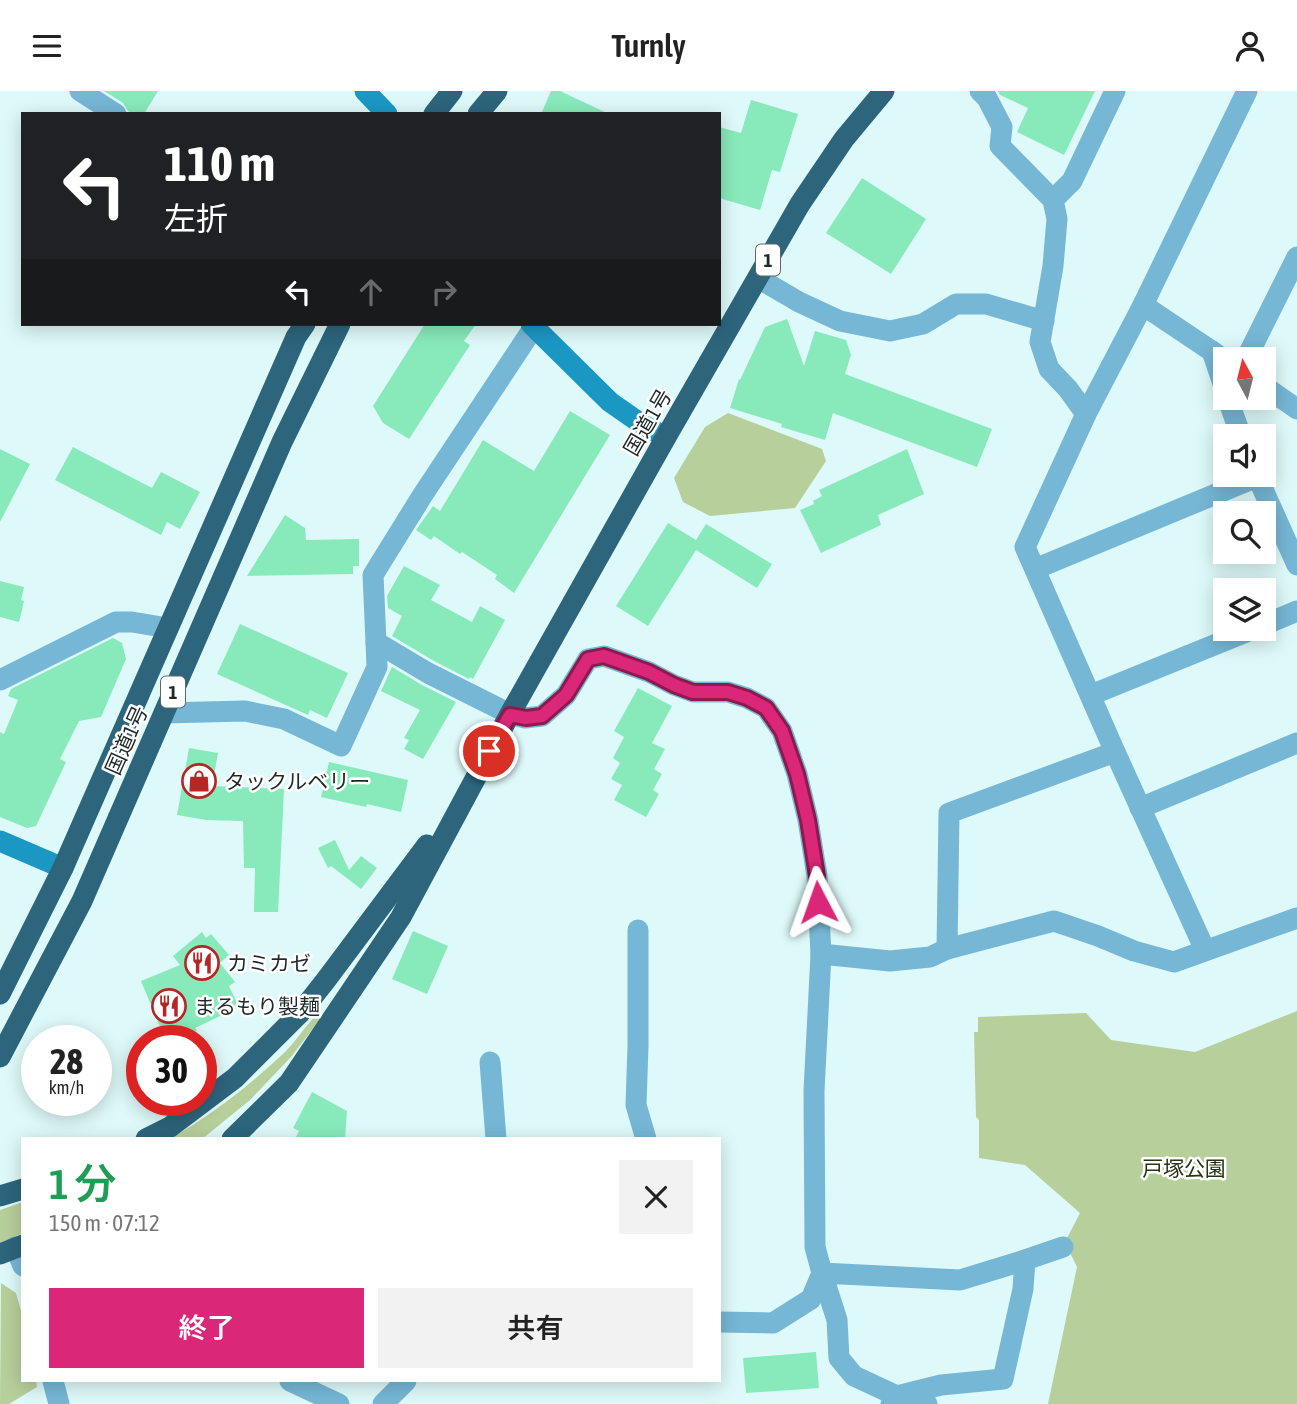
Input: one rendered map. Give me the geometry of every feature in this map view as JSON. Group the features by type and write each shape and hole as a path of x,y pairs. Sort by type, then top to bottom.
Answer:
{"highway":[{"path":"436,112 452,91"},
{"path":"480,112 497,91"},
{"name":"国道1号","path":"234,1137 289,1083 401,917 468,789 800,204 845,139 884,91"},
{"name":"国道1号","path":"0,994 64,868 303,326"},
{"name":"国道1号","path":"0,1056 82,901 282,442 339,326"},
{"name":"国道1号","path":"150,1137 170,1127 235,1078 300,1013 468,789"},
{"path":"0,1196 21,1190"}],"street":[{"path":"80,91 113,112"},
{"path":"365,91 385,112"},
{"path":"980,91 987,98 1002,127 1000,146 1053,200 1057,219 1053,266 1040,342 1049,369 1086,414"},
{"path":"1053,200 1072,181 1115,91"},
{"path":"1205,950 1025,547 1086,414 1143,305 1247,91"},
{"path":"1252,347 1297,257"},
{"path":"758,278 799,302 840,321 890,331 922,324 956,304 986,304 1044,321"},
{"path":"1143,305 1213,353"},
{"path":"164,713 244,711 284,719 341,746 377,667 373,575 531,326"},
{"path":"533,326 610,402 666,437"},
{"path":"1276,394 1297,409"},
{"path":"1035,569 1230,487"},
{"path":"1261,487 1297,565"},
{"path":"1276,620 1297,611"},
{"path":"0,680 116,622 168,628"},
{"path":"1091,695 1224,641"},
{"path":"376,642 428,673 510,715 526,718 542,716 566,695 588,659 604,656 693,692 728,692 766,708 782,731 797,774 817,876 821,954 814,1091 816,1247 837,1320 839,1358 855,1376 894,1400 927,1404"},
{"path":"1140,808 1297,743"},
{"path":"947,949 949,813 1115,752"},
{"path":"0,841 64,868"},
{"path":"821,954 890,961 930,957 947,949 1054,921 1134,951 1174,961 1297,918"},
{"path":"638,930 636,1105 645,1137"},
{"path":"490,1062 496,1137"},
{"path":"822,1273 960,1280 1063,1247"},
{"path":"894,1400 941,1385 1003,1379 1023,1290 1025,1260"},
{"path":"721,1322 773,1323 811,1300 822,1273"},
{"path":"53,1382 59,1404"},
{"path":"292,1382 339,1404"},
{"path":"383,1404 404,1382"}],"green space":[{"path":"728,413 822,449 826,461 795,508 710,516 683,502 674,478 705,427"},
{"name":"戸塚公園","path":"1297,1011 1297,1404 1048,1404 1077,1267 1065,1242 1080,1213 1025,1165 979,1158 974,1032 978,1032 978,1017 1086,1013 1111,1040 1195,1052"},
{"path":"316,1015 321,1018 291,1057 250,1100 204,1137 173,1137 206,1116 217,1116 217,1108 288,1048"},
{"path":"21,1203 21,1234 0,1243 0,1210"},
{"path":"1,1283 16,1293 21,1311 21,1382 36,1382 37,1387 9,1404 0,1404"}],"building":[{"path":"104,91 158,91 145,112 130,112 123,103"},
{"path":"551,91 560,91 605,112 542,112"},
{"path":"998,91 1095,91 1064,155 1017,132 1028,108 1000,95"},
{"path":"751,100 798,114 780,172 772,170 760,210 721,199 721,128 741,133"},
{"path":"862,178 926,219 891,274 826,233"},
{"path":"787,319 804,366 815,331 846,340 851,355 845,374 992,429 977,467 833,413 825,440 730,408 739,379 765,327"},
{"path":"424,326 475,326 464,341 470,345 409,439 383,423 373,406"},
{"path":"570,411 610,435 514,593 495,579 497,575 462,552 460,554 434,536 431,540 416,530 433,506 440,511 483,440 534,471"},
{"path":"73,447 152,488 161,472 200,492 180,529 167,522 161,535 55,480"},
{"path":"0,449 30,464 0,522"},
{"path":"907,449 924,494 878,515 881,525 821,553 800,510 814,504 813,501 822,496 819,490"},
{"path":"285,515 305,528 306,540 359,539 359,566 353,566 353,574 247,576"},
{"path":"668,523 696,540 706,524 772,564 757,588 696,550 648,626 616,606"},
{"path":"404,566 440,585 431,600 472,622 480,606 505,620 473,679 434,661 392,636 402,616 388,608 387,596"},
{"path":"0,581 24,587 19,622 0,617"},
{"path":"240,624 348,673 327,718 310,710 308,715 217,674"},
{"path":"113,638 122,643 126,659 101,717 79,721 60,759 66,762 36,826 27,828 0,817 0,732 4,734 18,700 8,696 11,689"},
{"path":"392,667 456,702 423,759 404,749 409,740 404,738 420,710 381,691"},
{"path":"638,688 672,706 652,743 665,749 654,769 662,774 653,790 659,794 646,817 614,800 622,785 611,779 620,763 613,758 624,737 614,731"},
{"path":"189,748 218,753 212,786 284,789 278,912 254,912 255,868 244,868 243,821 206,820 177,815"},
{"path":"329,762 408,780 401,812 321,797"},
{"path":"335,840 349,870 361,856 377,868 361,889 331,866 328,868 318,848"},
{"path":"413,931 448,946 427,994 392,979"},
{"path":"202,932 206,938 211,934 229,955 220,963 235,982 229,986 239,1007 201,1025 159,1025 141,981 180,965 173,956"},
{"path":"312,1092 347,1111 345,1137 296,1137 299,1131 293,1128"},
{"path":"816,1352 819,1388 746,1393 743,1358"}],"place":[{"name":"タックルベリー","path":"199,781"},
{"name":"カミカゼ","path":"202,963"},
{"name":"まるもり製麺","path":"169,1006"}],"route":[{"path":"489,751 510,715 526,718 542,716 566,695 588,659 604,656 693,692 728,692 747,698 766,708 782,731 790,753 808,820 817,876 818,902"}]}
